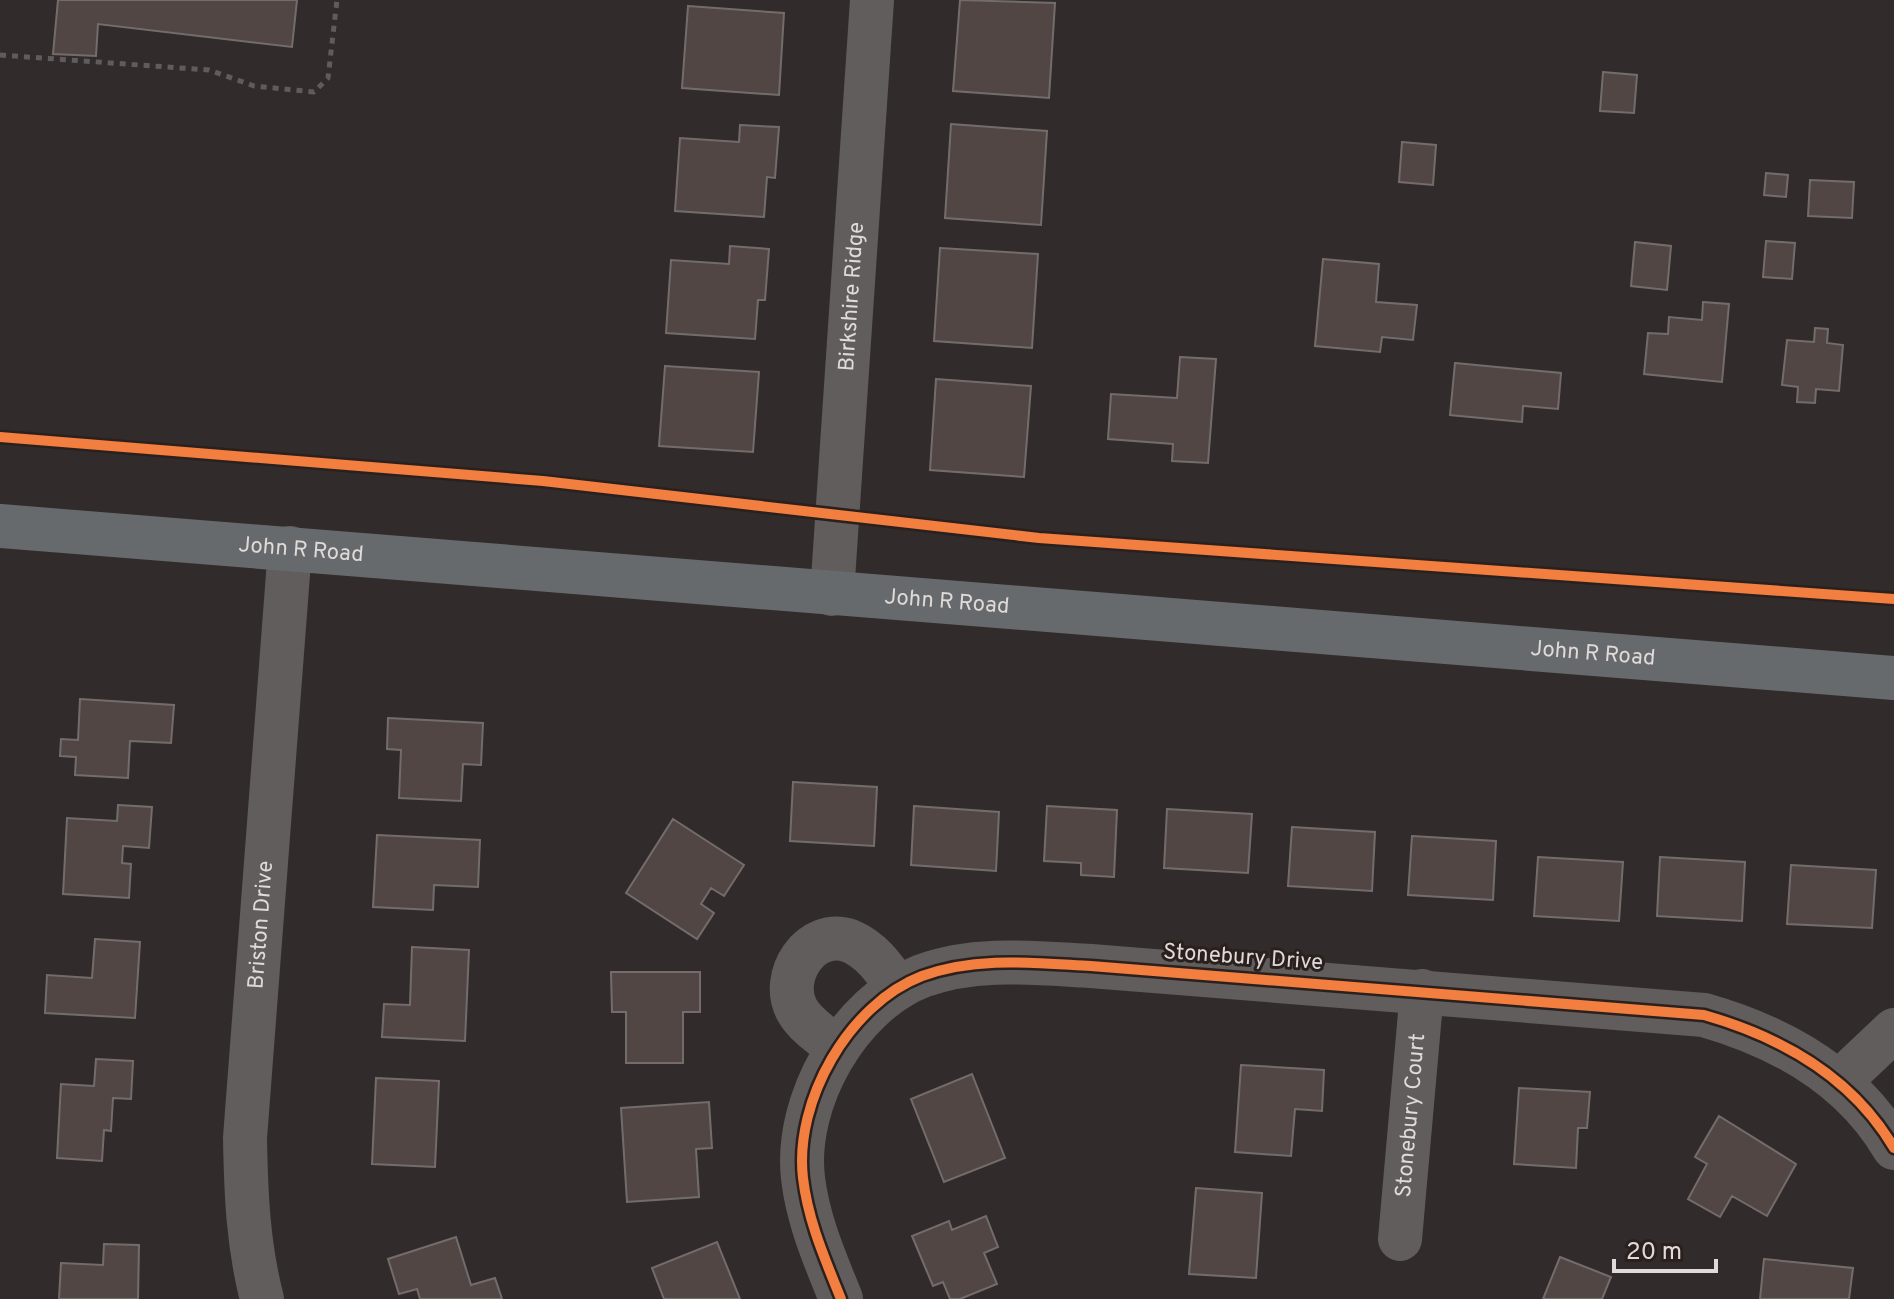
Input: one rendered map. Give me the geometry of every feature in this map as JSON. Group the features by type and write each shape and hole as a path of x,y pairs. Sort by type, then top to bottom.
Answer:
{"main road":[{"name":"John R Road","path":"0,526 1894,678"}],"street":[{"name":"Birkshire Ridge","path":"832,594 872,0"},
{"name":"Briston Drive","path":"262,1299 252,1261 246,1212 245,1138 290,548"},
{"path":"838,1048 805,1021 791,993 794,972 804,953 830,940 847,940 878,961 898,988"},
{"name":"Stonebury Drive","path":"841,1299 811,1223 802,1175 806,1128 819,1085 838,1048 898,988 939,972 1007,962 1422,991 1704,1015 1774,1039 1803,1055 1839,1082 1893,1144"},
{"name":"Stonebury Court","path":"1400,1239 1422,991"},
{"path":"1839,1082 1894,1030"}],"path":[{"path":"0,55 209,70 254,86 314,92 328,78 337,0"}],"building":[{"path":"58,0 297,0 292,47 98,24 96,56 53,54"},
{"path":"960,0 1055,3 1049,98 953,91"},
{"path":"688,6 784,13 779,95 682,88"},
{"path":"1603,72 1637,75 1634,113 1600,111"},
{"path":"951,124 1047,131 1041,225 945,218"},
{"path":"740,125 779,127 775,178 767,177 764,217 675,211 680,138 739,142"},
{"path":"1402,142 1436,145 1433,185 1399,182"},
{"path":"1766,173 1788,175 1786,197 1764,195"},
{"path":"1810,180 1854,182 1852,218 1808,216"},
{"path":"1766,241 1795,243 1792,279 1763,277"},
{"path":"1635,242 1671,246 1667,290 1631,286"},
{"path":"730,246 769,249 765,300 758,300 755,339 666,333 671,260 729,264"},
{"path":"940,248 1038,254 1032,348 934,341"},
{"path":"1323,259 1379,264 1376,302 1417,305 1413,340 1382,337 1380,352 1315,346"},
{"path":"1703,302 1729,304 1722,382 1644,374 1648,333 1668,334 1669,317 1702,320"},
{"path":"1815,328 1828,329 1827,343 1843,345 1839,391 1816,389 1815,403 1797,402 1798,387 1782,385 1787,340 1814,342"},
{"path":"1180,357 1216,359 1208,463 1172,461 1173,444 1108,439 1111,394 1177,398"},
{"path":"1455,363 1561,373 1558,409 1523,406 1522,422 1450,415"},
{"path":"665,366 759,372 753,452 659,446"},
{"path":"936,379 1031,386 1024,477 930,470"},
{"path":"80,699 174,705 171,743 130,741 128,778 75,775 76,757 60,756 61,739 78,740"},
{"path":"388,718 483,723 481,765 463,764 461,801 399,798 401,750 387,749"},
{"path":"793,782 877,787 874,846 790,841"},
{"path":"118,805 152,807 149,848 123,846 122,863 131,864 129,898 63,894 67,818 117,821"},
{"path":"914,806 999,812 996,871 911,865"},
{"path":"1047,806 1117,810 1114,877 1081,875 1081,863 1044,861"},
{"path":"1167,809 1252,814 1248,873 1164,868"},
{"path":"673,819 744,865 724,896 711,888 701,904 714,913 697,939 626,893"},
{"path":"1292,827 1375,832 1372,891 1288,886"},
{"path":"377,835 480,840 478,887 434,885 433,910 373,907"},
{"path":"1412,836 1496,841 1493,900 1408,895"},
{"path":"1538,857 1623,862 1619,921 1534,916"},
{"path":"1660,857 1745,862 1742,921 1657,916"},
{"path":"1791,865 1876,870 1872,928 1787,924"},
{"path":"95,939 140,942 135,1018 45,1013 47,975 92,978"},
{"path":"412,947 469,950 465,1041 382,1037 384,1004 410,1005"},
{"path":"611,972 700,972 700,1012 683,1012 683,1063 626,1063 626,1012 612,1012"},
{"path":"96,1059 133,1061 131,1099 113,1098 111,1131 104,1130 102,1161 57,1158 61,1084 94,1086"},
{"path":"1241,1065 1324,1070 1322,1111 1295,1109 1291,1156 1235,1152"},
{"path":"972,1074 1005,1158 944,1182 911,1099"},
{"path":"376,1078 439,1081 435,1167 372,1164"},
{"path":"1519,1088 1590,1092 1587,1128 1578,1128 1576,1168 1514,1164"},
{"path":"709,1102 712,1148 696,1149 699,1197 627,1202 621,1108"},
{"path":"1719,1116 1796,1164 1767,1216 1732,1196 1720,1217 1688,1199 1707,1164 1695,1157"},
{"path":"1196,1188 1262,1193 1256,1278 1189,1274"},
{"path":"986,1216 998,1247 984,1253 997,1284 960,1299 950,1299 943,1282 933,1286 912,1236 949,1221 952,1230"},
{"path":"456,1237 471,1285 495,1278 502,1299 420,1299 417,1289 399,1294 388,1259"},
{"path":"717,1242 740,1299 664,1299 652,1268"},
{"path":"104,1244 139,1245 138,1299 59,1299 61,1263 103,1265"},
{"path":"1560,1257 1611,1277 1602,1299 1543,1299"},
{"path":"1764,1259 1853,1268 1849,1299 1760,1299"}],"cycle path":[{"path":"0,437 543,481 1039,538 1894,599"},
{"path":"841,1299 813,1225 803,1178 803,1148 817,1088 850,1032 871,1009 922,976 963,966 1006,962 1091,966 1704,1015 1760,1035 1812,1063 1857,1100 1894,1148"}]}
